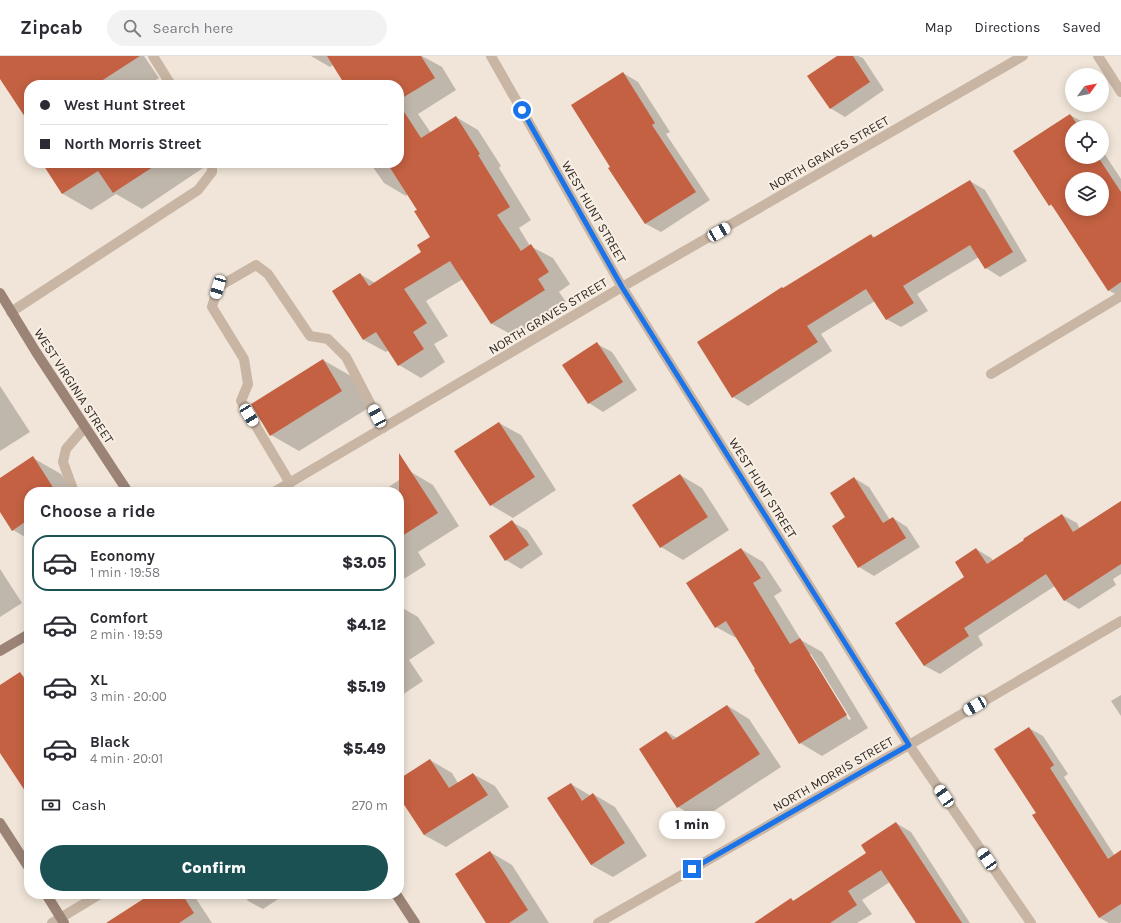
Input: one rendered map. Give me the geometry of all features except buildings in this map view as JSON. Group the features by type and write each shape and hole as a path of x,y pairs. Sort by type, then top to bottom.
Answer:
{"main road":[{"name":"WEST VIRGINIA STREET","path":"0,293 125,487"},
{"path":"0,651 24,637"},
{"path":"0,823 24,860"},
{"path":"48,899 59,921"},
{"path":"399,899 414,923"}],"street":[{"path":"153,56 167,80"},
{"name":"WEST HUNT STREET","path":"491,56 622,287 909,745 1031,923"},
{"name":"NORTH GRAVES STREET","path":"282,487 622,287 1024,56"},
{"path":"1098,56 1121,92"},
{"path":"11,312 198,190 212,172 212,168"},
{"path":"290,482 241,401 248,384 244,359 212,307 218,287 256,265 268,274 310,336 328,339 346,358 383,428"},
{"path":"992,374 1121,296"},
{"path":"72,487 63,462 66,449 85,427"},
{"name":"NORTH MORRIS STREET","path":"598,923 909,745 1121,621"},
{"path":"59,921 92,899"}],"route":[{"path":"522,110 622,287 909,745 692,869"}]}
